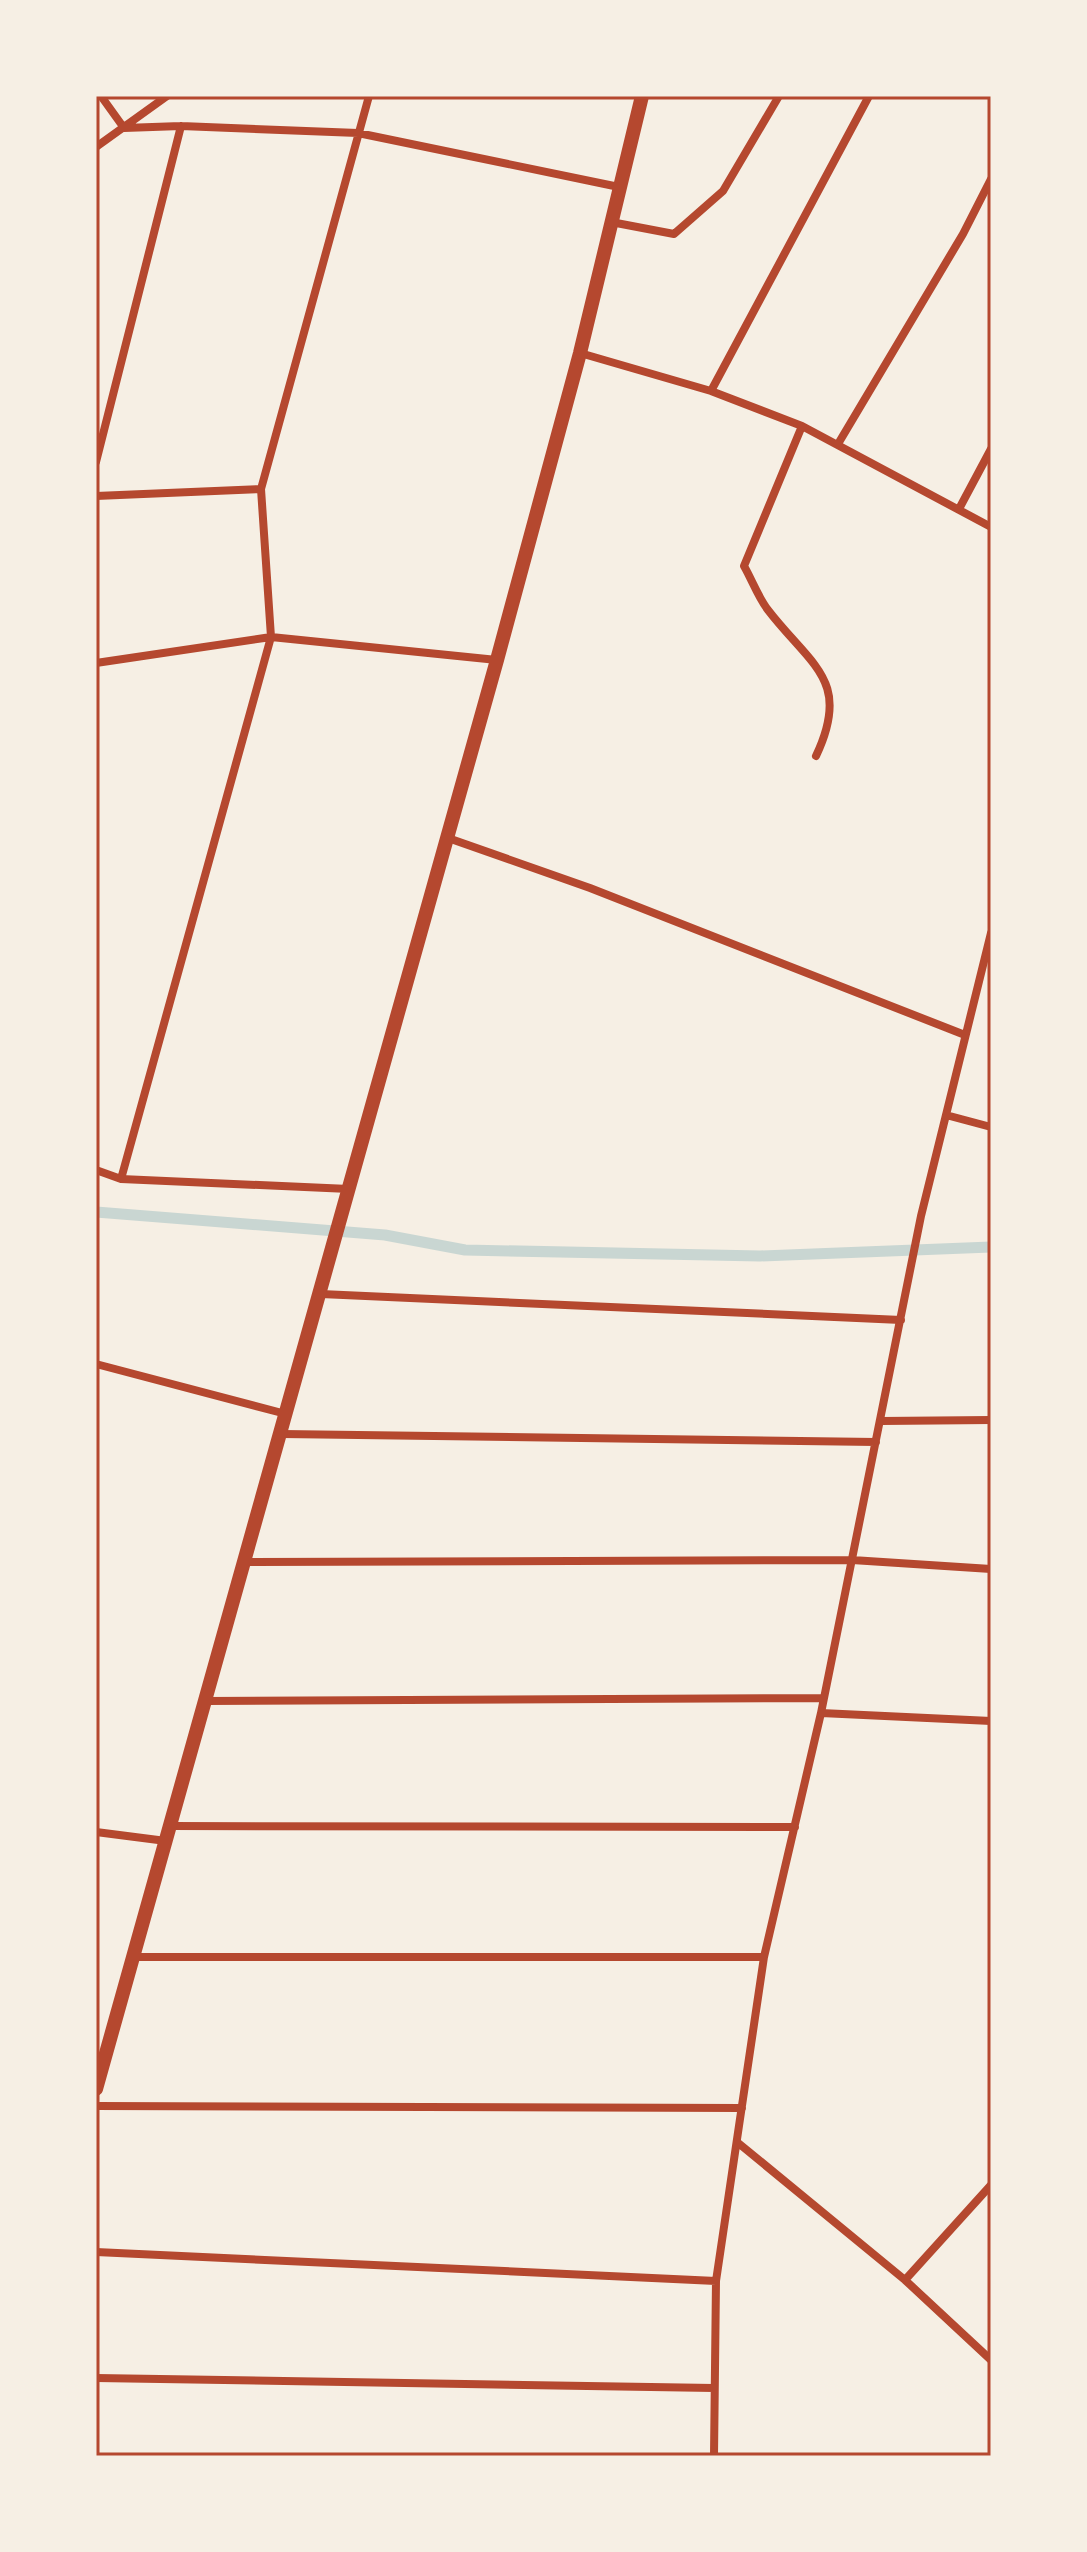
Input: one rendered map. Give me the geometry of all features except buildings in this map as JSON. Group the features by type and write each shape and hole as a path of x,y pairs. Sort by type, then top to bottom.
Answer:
{"street":[{"path":"101,96 124,128"},
{"path":"96,147 167,96"},
{"path":"121,1179 271,637 261,489 369,96"},
{"path":"96,2089 497,660 580,353 642,96"},
{"path":"611,222 674,234 723,191 779,96"},
{"path":"711,391 869,96"},
{"path":"124,128 181,126 358,133 619,187"},
{"path":"96,462 181,126"},
{"path":"838,444 963,234 991,179"},
{"path":"580,353 711,391 802,426 991,527"},
{"path":"802,426 744,566 767,608 830,686 829,728 816,756"},
{"path":"959,509 991,449"},
{"path":"96,496 261,489"},
{"path":"96,663 271,637 497,660"},
{"path":"448,838 590,888 965,1035"},
{"path":"714,2456 716,2281 764,1957 821,1713 921,1216 991,933"},
{"path":"946,1115 991,1127"},
{"path":"96,1170 121,1179 350,1189"},
{"path":"321,1294 901,1320"},
{"path":"96,1364 287,1414"},
{"path":"881,1421 991,1420"},
{"path":"282,1434 876,1442"},
{"path":"245,1562 852,1560 991,1569"},
{"path":"206,1701 824,1698"},
{"path":"821,1713 991,1721"},
{"path":"96,1832 169,1834 795,1827"},
{"path":"133,1957 764,1957"},
{"path":"96,2106 742,2108"},
{"path":"737,2142 905,2280 991,2360"},
{"path":"905,2280 991,2186"},
{"path":"96,2252 716,2281"},
{"path":"96,2378 714,2388"}],"waterway":[{"path":"96,1212 385,1235 465,1250 760,1256 991,1247"}]}
